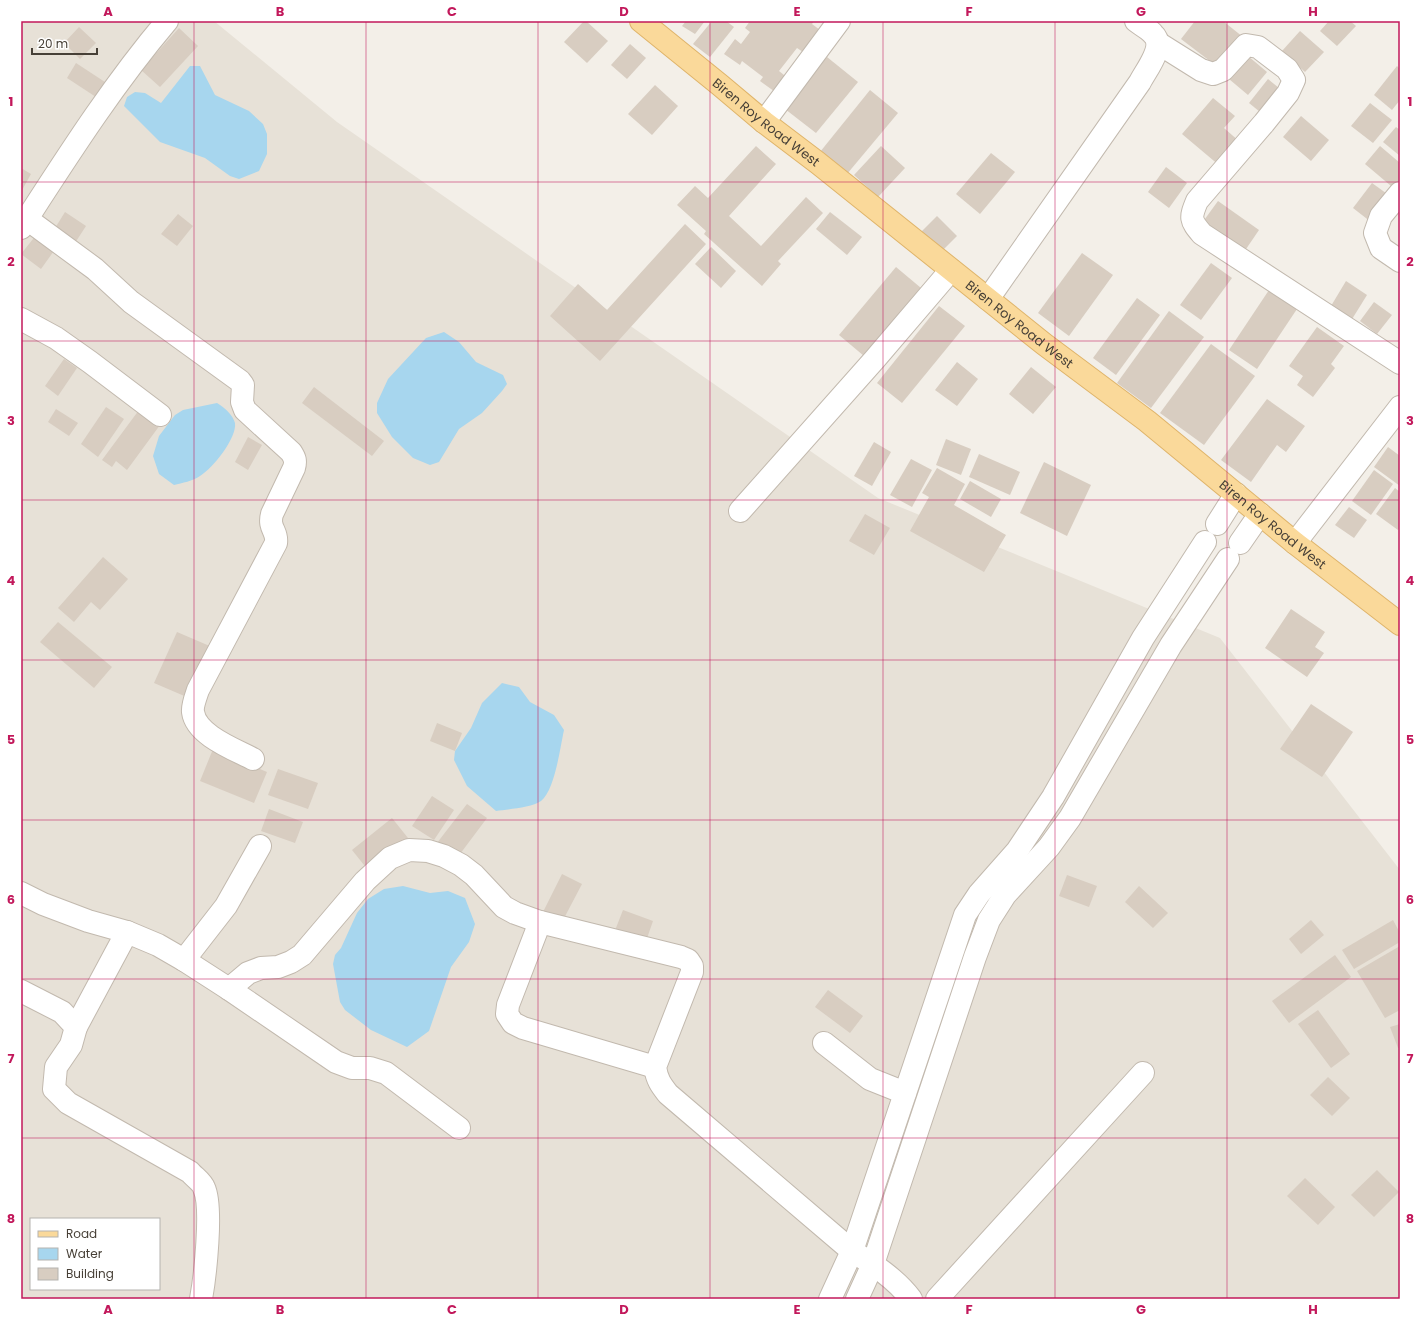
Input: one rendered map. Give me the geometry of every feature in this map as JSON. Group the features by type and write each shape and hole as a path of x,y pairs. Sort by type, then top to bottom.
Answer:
{"main road":[{"name":"Biren Roy Road West","path":"641,21 764,122 818,163 1044,344 1147,421 1295,543 1400,624"}],"street":[{"path":"167,21 149,42 86,127 24,223 95,269 131,302 240,381 243,385 242,406 295,457 296,462 294,468 270,521 277,538 276,543 198,690 192,711 198,724 206,734 253,759"},
{"path":"764,122 839,21"},
{"path":"1136,21 1154,35 1158,43 1201,70 1212,74 1223,70 1246,45 1258,47 1287,69 1294,80 1288,93 1196,201 1192,213 1193,224 1202,234 1400,363"},
{"path":"988,299 1140,82 1156,54 1158,43"},
{"path":"1400,193 1380,216 1375,233 1381,248 1400,261"},
{"path":"740,512 875,360 951,270"},
{"path":"21,319 56,338 160,415"},
{"path":"1295,543 1400,406"},
{"path":"1217,524 1236,494"},
{"path":"857,1299 872,1264 972,964 989,920 1006,895 1049,846 1070,818 1171,646 1260,514"},
{"path":"830,1299 852,1251 965,915 979,894 1018,851 1049,804 1143,638 1205,542"},
{"path":"184,960 226,906 260,846"},
{"path":"229,989 248,973 260,968 278,967 291,962 302,955 365,881 390,858 409,850 428,851 444,856 461,865 474,875 504,907 515,913 540,922 682,957 688,960 692,966 692,972 656,1067 657,1077 668,1094 852,1251 872,1264 903,1288 911,1299"},
{"path":"21,893 43,904 88,921 126,932 158,945 229,989 336,1062 352,1068 370,1068 386,1073 459,1128"},
{"path":"540,922 508,1005 507,1014 513,1023 523,1028 656,1067"},
{"path":"126,932 76,1027 71,1045 56,1067 54,1089 68,1103 190,1172 204,1187 208,1206 205,1279 201,1299"},
{"path":"21,991 62,1012 76,1027"},
{"path":"824,1043 870,1079 905,1093"},
{"path":"937,1299 1143,1074"}],"shaded area":[{"path":"21,21 214,21 337,122 878,498 1220,638 1400,870 1400,1299 21,1299"}],"water":[{"path":"190,66 200,66 215,95 249,111 263,124 267,134 267,154 259,171 239,179 230,176 205,158 160,142 124,106 127,97 135,92 145,93 161,103"},
{"path":"444,332 459,342 476,362 503,375 507,384 482,413 459,429 439,462 430,465 413,458 392,437 377,413 377,403 388,379 426,338"},
{"path":"217,403 228,412 235,423 235,429 228,444 217,460 200,476 187,482 174,485 159,474 153,456 159,436 175,415 183,410"},
{"path":"502,683 519,687 530,702 554,715 564,730 556,768 546,796 541,801 531,805 496,811 467,786 454,760 455,751 471,728 482,703"},
{"path":"403,886 430,893 448,891 465,898 475,924 469,942 451,967 429,1031 407,1047 371,1030 345,1010 340,1002 333,964 335,955 341,948 357,913 368,899 384,889"}],"building":[{"path":"584,21 586,21 608,41 587,63 564,42"},
{"path":"686,21 705,21 695,34 682,26"},
{"path":"712,21 726,21 734,27 710,57 693,44"},
{"path":"750,21 814,21 812,24 820,30 803,52 797,48 779,71 789,79 778,94 760,81 763,77 742,61 740,65 724,54 735,39 741,44 750,32 745,28"},
{"path":"1195,21 1223,21 1243,37 1219,68 1181,39"},
{"path":"1329,21 1350,21 1356,26 1337,46 1320,31"},
{"path":"79,27 96,43 80,59 64,43"},
{"path":"179,28 198,46 160,87 141,70"},
{"path":"1300,31 1324,52 1305,72 1282,51"},
{"path":"630,44 646,58 627,79 611,65"},
{"path":"1248,56 1267,72 1248,95 1229,79"},
{"path":"827,57 858,82 816,133 785,109"},
{"path":"76,63 108,84 99,99 67,78"},
{"path":"1397,66 1400,69 1400,100 1392,110 1374,95"},
{"path":"1268,79 1284,92 1265,116 1249,103"},
{"path":"655,85 678,106 652,135 628,114"},
{"path":"870,90 898,113 847,174 820,152"},
{"path":"1213,98 1235,116 1224,128 1240,142 1220,166 1182,134"},
{"path":"1370,103 1392,120 1373,143 1351,126"},
{"path":"1301,116 1329,140 1311,161 1283,137"},
{"path":"1396,127 1400,130 1400,156 1383,142"},
{"path":"756,146 776,164 729,216 761,246 806,197 823,213 778,261 781,264 762,286 704,234 706,231 677,205 695,186 708,198"},
{"path":"881,146 905,168 878,197 854,175"},
{"path":"1380,146 1400,163 1400,188 1397,191 1365,164"},
{"path":"991,153 1015,172 980,214 956,194"},
{"path":"1166,167 1187,183 1169,208 1148,192"},
{"path":"21,168 31,174 21,192"},
{"path":"1372,183 1390,196 1371,222 1353,208"},
{"path":"1218,201 1259,230 1244,252 1202,223"},
{"path":"65,212 86,226 73,246 52,233"},
{"path":"830,212 862,237 847,255 816,229"},
{"path":"178,214 193,226 177,246 161,234"},
{"path":"937,216 957,236 940,253 920,233"},
{"path":"685,224 706,244 600,361 550,316 578,284 607,310"},
{"path":"37,234 56,248 41,269 21,254"},
{"path":"711,247 736,271 721,288 695,264"},
{"path":"1082,253 1113,275 1069,336 1038,313"},
{"path":"1211,263 1232,278 1201,320 1180,305"},
{"path":"896,267 921,288 864,356 839,335"},
{"path":"1346,281 1367,295 1349,324 1328,311"},
{"path":"1269,290 1297,309 1257,369 1229,350"},
{"path":"1137,298 1160,315 1116,375 1093,358"},
{"path":"1374,302 1392,315 1377,334 1360,321"},
{"path":"939,306 965,326 902,403 877,383"},
{"path":"1169,311 1204,337 1151,408 1117,383"},
{"path":"1317,327 1344,346 1331,364 1335,368 1313,397 1297,385 1303,376 1289,366"},
{"path":"1211,344 1255,376 1204,445 1160,413"},
{"path":"64,359 77,368 58,396 45,386"},
{"path":"957,362 978,379 957,406 935,390"},
{"path":"1031,367 1056,387 1033,414 1009,394"},
{"path":"314,387 384,441 372,456 302,403"},
{"path":"1267,399 1305,426 1286,452 1277,445 1251,482 1221,460"},
{"path":"106,407 124,419 98,457 81,444"},
{"path":"56,409 78,423 69,436 48,422"},
{"path":"139,410 160,425 127,470 116,461 112,467 102,460"},
{"path":"248,437 262,445 248,470 235,462"},
{"path":"946,439 971,449 961,475 936,465"},
{"path":"874,442 891,452 872,486 854,476"},
{"path":"1388,447 1400,456 1400,486 1374,467"},
{"path":"979,454 1020,472 1010,495 969,477"},
{"path":"911,459 932,470 912,507 890,495"},
{"path":"1044,462 1091,485 1067,536 1020,513"},
{"path":"937,468 965,484 954,505 1006,535 984,572 910,531 929,497 922,493"},
{"path":"1374,470 1393,484 1371,515 1352,501"},
{"path":"970,481 1001,499 991,517 960,499"},
{"path":"1395,488 1400,492 1400,527 1398,530 1376,514"},
{"path":"1349,507 1367,520 1354,538 1335,525"},
{"path":"865,514 890,528 874,555 849,541"},
{"path":"103,557 128,579 100,610 91,602 74,622 58,608"},
{"path":"1291,609 1325,632 1315,647 1324,653 1307,677 1265,648"},
{"path":"58,622 112,667 94,688 40,642"},
{"path":"177,632 212,647 189,698 154,683"},
{"path":"1311,704 1353,732 1322,777 1280,749"},
{"path":"437,723 462,733 455,751 430,741"},
{"path":"213,749 267,772 254,803 200,781"},
{"path":"278,769 318,783 308,809 268,795"},
{"path":"432,796 454,810 434,840 412,826"},
{"path":"467,804 487,818 457,858 437,843"},
{"path":"269,809 303,822 295,843 261,831"},
{"path":"392,818 408,838 368,870 352,850"},
{"path":"562,874 582,884 561,924 542,914"},
{"path":"1067,875 1097,886 1089,907 1059,896"},
{"path":"1139,886 1168,913 1153,928 1125,902"},
{"path":"623,910 653,921 645,944 614,933"},
{"path":"1311,920 1324,935 1301,954 1289,939"},
{"path":"1393,920 1400,933 1400,942 1354,969 1342,950"},
{"path":"1400,946 1400,1010 1385,1018 1357,971"},
{"path":"1335,955 1351,977 1289,1023 1272,1001"},
{"path":"828,990 863,1016 850,1033 815,1007"},
{"path":"1318,1010 1350,1054 1331,1068 1298,1024"},
{"path":"1400,1024 1400,1048 1398,1048 1390,1027"},
{"path":"1328,1077 1350,1098 1332,1116 1310,1095"},
{"path":"1377,1170 1399,1192 1374,1217 1351,1195"},
{"path":"1305,1178 1335,1207 1318,1225 1287,1196"}]}
